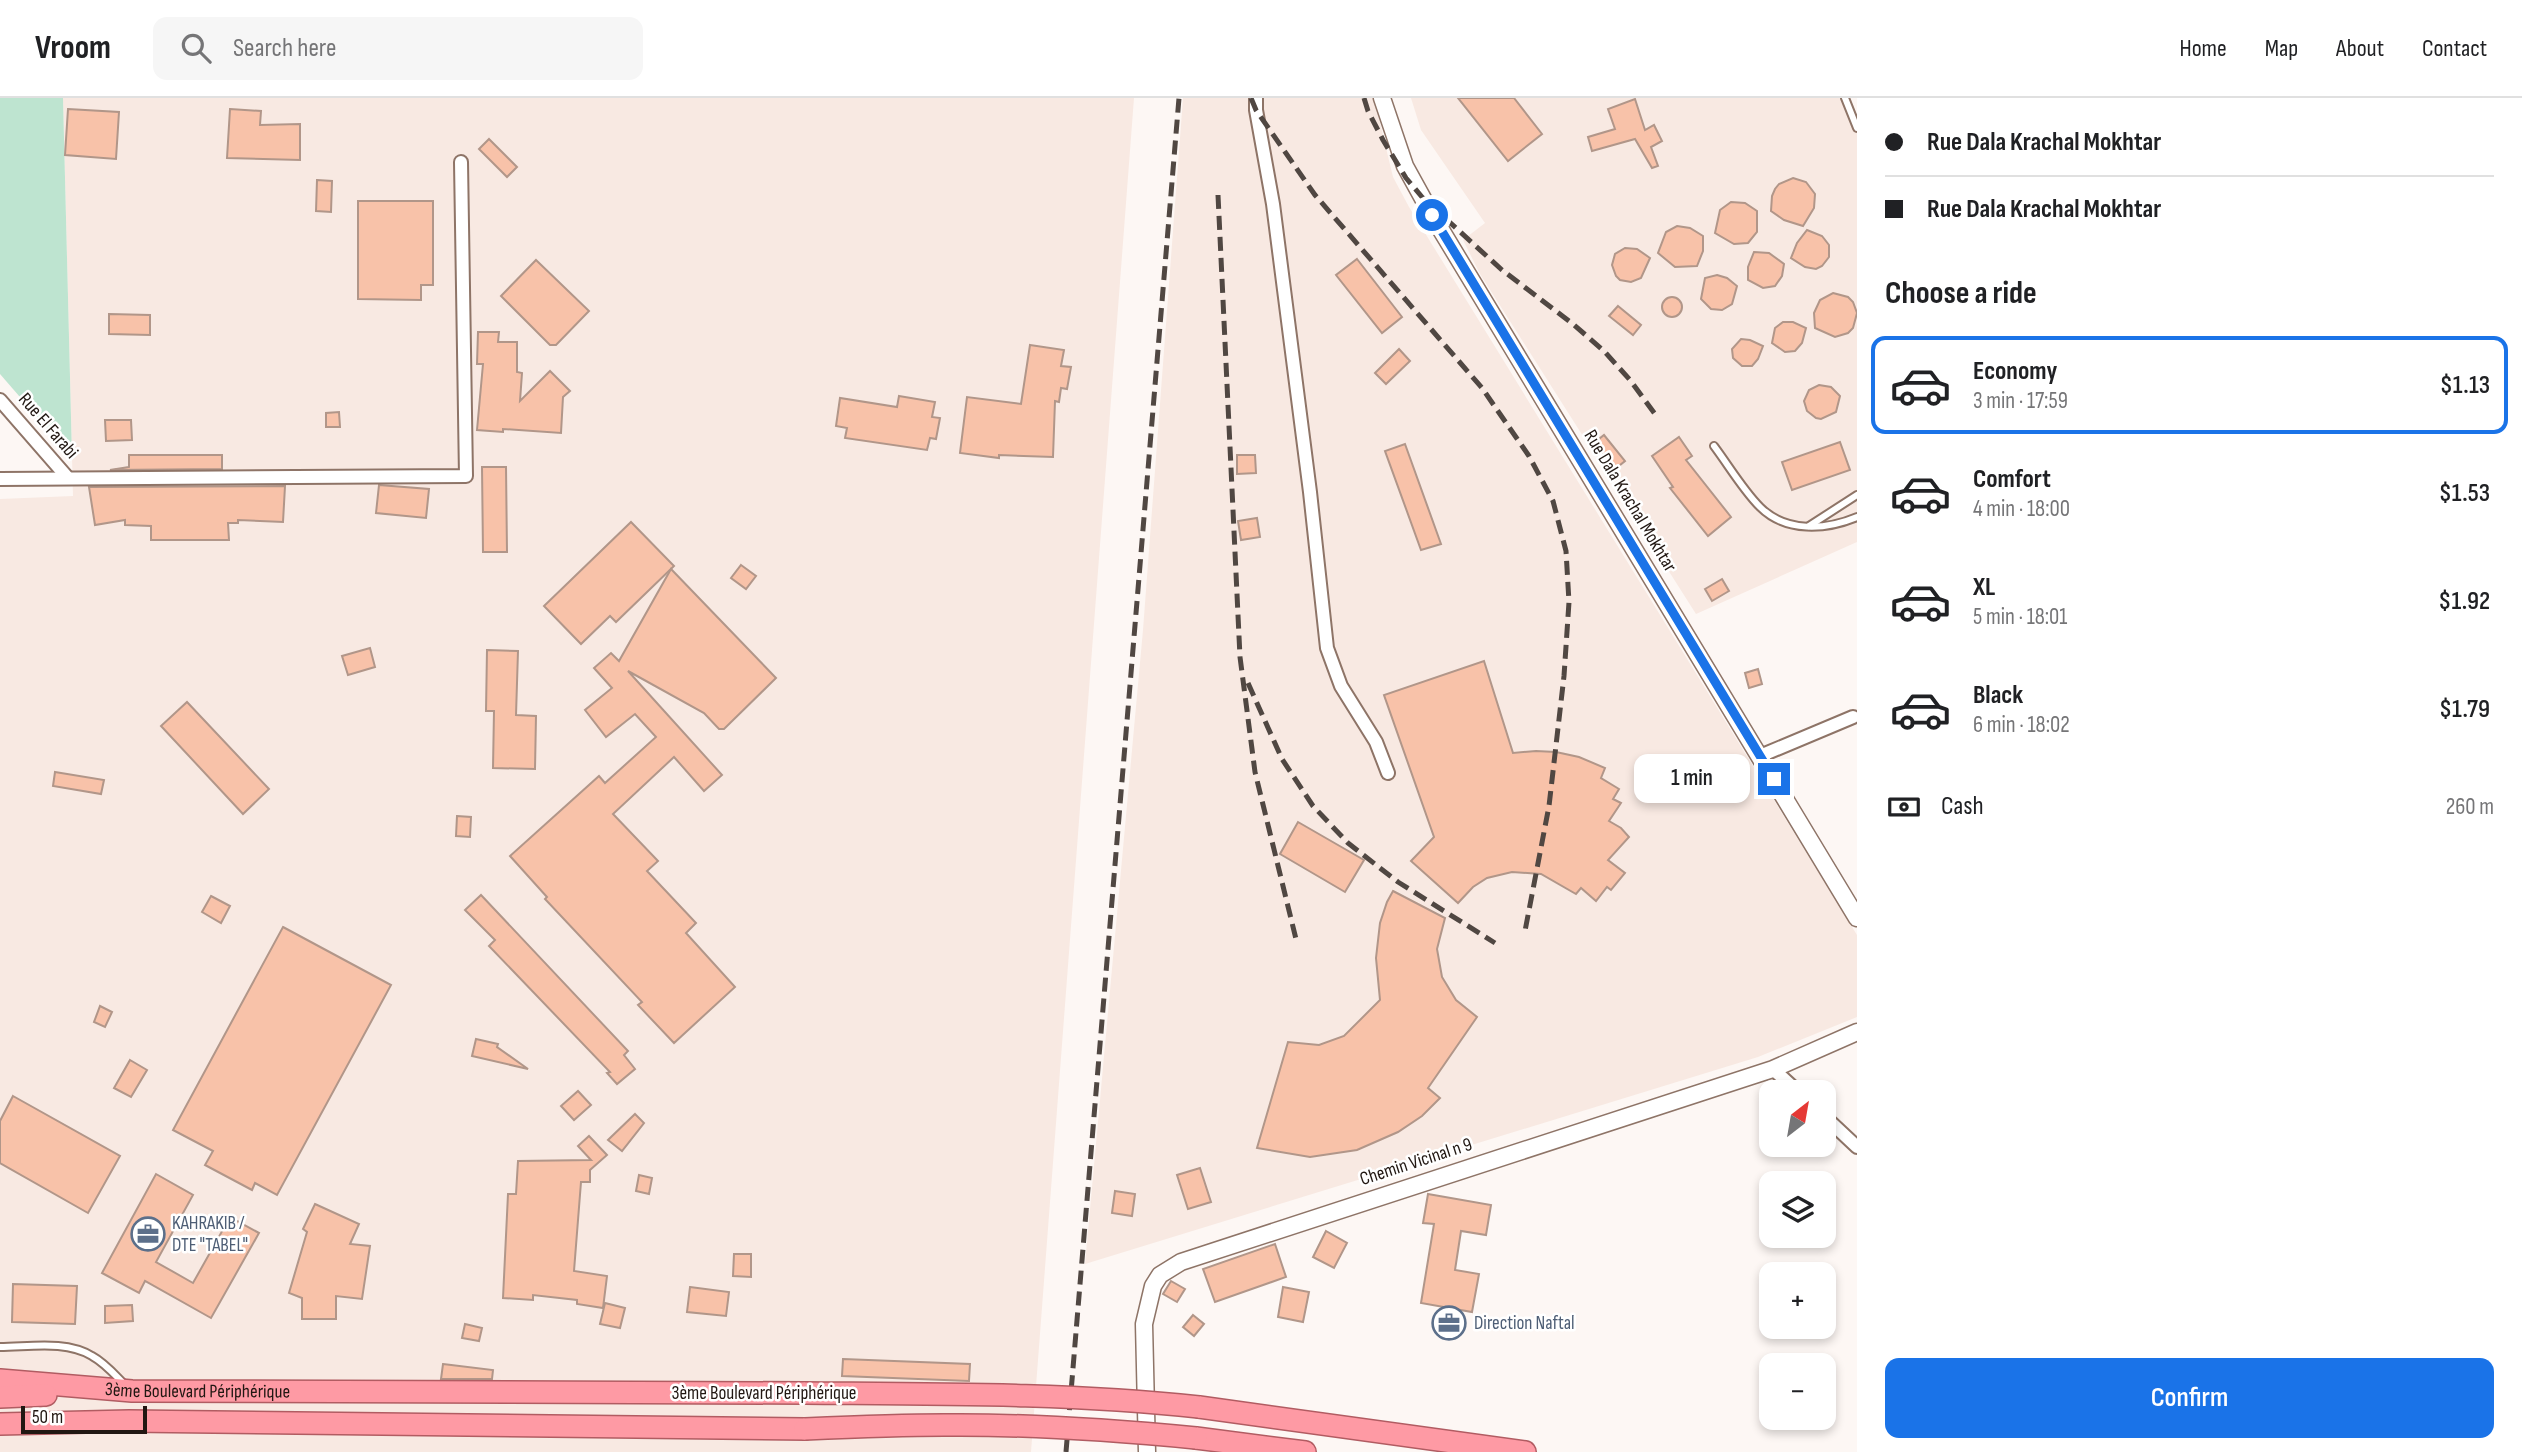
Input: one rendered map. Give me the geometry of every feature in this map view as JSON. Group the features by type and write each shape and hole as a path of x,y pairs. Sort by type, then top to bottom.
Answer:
{"highway":[{"name":"3ème Boulevard Périphérique","path":"0,1380 132,1391 927,1394 1066,1399 1199,1407 1525,1452"},
{"path":"0,1397 132,1391"},
{"path":"0,1424 129,1421 805,1429 945,1424 1115,1430 1305,1452"},
{"path":"0,1433 129,1421"}],"street":[{"path":"1256,98 1273,204 1327,648 1341,686 1376,742 1388,773"},
{"name":"Rue Dala Krachal Mokhtar","path":"1382,98 1405,166 1432,215 1857,918"},
{"path":"0,480 67,477 466,476 461,162"},
{"name":"Rue El Farabi","path":"0,400 67,477"},
{"path":"1760,756 1856,718"},
{"name":"Chemin Vicinal n 9","path":"1147,1452 1144,1324 1153,1286 1160,1275 1181,1262 1773,1069 1857,1032"},
{"path":"1773,1069 1785,1080"},
{"path":"1836,1127 1857,1147"}],"lane":[{"path":"1845,98 1857,128"},
{"path":"1714,446 1760,507 1774,518 1795,526 1825,527 1857,517"},
{"path":"1808,526 1857,495"},
{"path":"0,1347 61,1347 83,1351 95,1357 132,1391"}],"shaded area":[{"path":"63,98 1134,98 1031,1452 0,1452 0,499 73,496"},
{"path":"1183,98 1374,98 1393,177 1409,207 1857,935 1857,1017 1758,1057 1085,1264 1143,630"},
{"path":"1411,98 1850,98 1857,115 1857,542 1696,614 1480,274 1463,240 1485,223 1421,130"}],"green space":[{"path":"0,98 63,98 72,457 0,374"}],"building":[{"path":"1458,98 1514,98 1542,134 1508,161"},
{"path":"1635,99 1645,130 1654,125 1662,141 1651,147 1658,166 1652,168 1635,139 1592,151 1588,137 1615,129 1608,109"},
{"path":"68,109 119,112 116,159 65,155"},
{"path":"230,109 261,111 260,125 300,124 300,160 227,158"},
{"path":"489,139 517,167 507,177 479,149"},
{"path":"1793,178 1806,182 1815,194 1814,208 1803,226 1784,220 1771,211 1775,189 1779,184"},
{"path":"317,180 332,181 331,212 316,211"},
{"path":"358,201 433,201 433,285 421,285 421,300 358,299"},
{"path":"1731,202 1745,203 1757,211 1757,232 1748,243 1734,244 1715,233 1720,210"},
{"path":"1677,226 1690,228 1703,236 1703,251 1697,266 1675,267 1658,253 1666,232"},
{"path":"1807,230 1822,236 1829,245 1829,257 1816,269 1805,267 1791,258 1797,243"},
{"path":"1625,248 1637,249 1650,258 1641,278 1631,282 1620,280 1612,265 1615,254"},
{"path":"1754,252 1769,253 1784,264 1782,276 1775,286 1763,288 1748,280 1748,267"},
{"path":"1357,259 1402,317 1382,333 1336,275"},
{"path":"536,260 589,311 556,345 550,345 501,296"},
{"path":"1717,275 1727,278 1737,286 1732,304 1722,310 1711,309 1701,299 1705,278"},
{"path":"1833,293 1848,297 1857,313 1853,328 1848,333 1835,337 1815,328 1814,313 1820,300"},
{"path":"1672,297 1679,300 1682,307 1679,314 1672,317 1665,314 1662,307 1665,300"},
{"path":"1618,306 1641,325 1633,335 1609,316"},
{"path":"109,314 150,315 150,335 109,334"},
{"path":"1783,322 1793,322 1806,328 1802,343 1795,351 1785,352 1772,343 1775,328"},
{"path":"478,332 499,332 498,342 517,342 517,372 522,373 520,401 550,371 570,391 563,397 561,433 477,430 483,364 477,364"},
{"path":"1741,339 1763,346 1752,366 1742,366 1733,358 1732,349"},
{"path":"1030,345 1064,350 1061,366 1071,367 1067,389 1061,388 1059,402 1055,401 1053,457 999,455 999,458 960,453 967,397 1021,404"},
{"path":"1399,349 1410,361 1386,384 1375,373"},
{"path":"1819,385 1831,387 1840,396 1836,412 1821,419 1807,411 1804,401 1809,390"},
{"path":"899,396 935,402 932,417 940,418 936,439 930,438 927,450 845,438 847,428 836,426 840,398 897,407"},
{"path":"339,412 340,427 326,427 326,413"},
{"path":"105,420 131,420 132,440 106,441"},
{"path":"1604,435 1625,461 1615,469 1594,443"},
{"path":"1679,437 1692,456 1686,460 1731,517 1708,536 1670,488 1673,487 1652,456"},
{"path":"1840,442 1850,470 1792,490 1782,462"},
{"path":"1405,444 1441,544 1421,550 1385,451"},
{"path":"129,455 222,455 222,469 110,470 129,467"},
{"path":"1237,455 1255,455 1256,473 1237,474"},
{"path":"482,467 506,467 507,552 483,552"},
{"path":"379,485 429,489 426,518 376,513"},
{"path":"285,486 283,522 238,520 238,523 228,523 229,540 151,540 151,526 125,525 125,520 95,525 89,487"},
{"path":"1257,518 1260,537 1241,540 1238,521"},
{"path":"631,522 674,566 616,622 610,616 581,644 544,606"},
{"path":"741,565 756,576 746,589 731,578"},
{"path":"671,569 776,678 724,729 719,729 704,713 628,671 722,775 704,791 674,757 613,814 658,861 647,871 696,923 686,933 735,987 674,1043 638,1005 642,1002 545,899 547,897 510,856 599,776 605,783 656,737 635,714 606,737 585,710 612,688 594,668 611,653 619,661"},
{"path":"1722,579 1729,591 1712,601 1705,589"},
{"path":"370,648 375,667 348,675 342,656"},
{"path":"487,650 518,651 516,715 536,716 535,769 493,768 494,711 486,711"},
{"path":"1484,661 1513,753 1556,752 1579,757 1605,768 1601,778 1619,789 1613,799 1621,803 1609,821 1629,837 1608,860 1625,873 1611,890 1607,887 1596,901 1581,888 1576,894 1541,874 1512,872 1487,878 1473,887 1458,903 1411,861 1434,837 1384,695"},
{"path":"1758,669 1762,684 1749,688 1745,673"},
{"path":"187,702 269,789 243,814 161,726"},
{"path":"55,772 104,780 101,794 53,786"},
{"path":"457,816 471,817 470,837 456,836"},
{"path":"1298,822 1364,860 1345,892 1280,854"},
{"path":"1393,891 1445,918 1437,949 1442,977 1456,1000 1477,1017 1428,1088 1440,1098 1422,1116 1398,1132 1357,1150 1310,1157 1257,1148 1288,1042 1319,1045 1344,1036 1380,1000 1376,958 1380,923"},
{"path":"481,895 628,1051 624,1055 635,1069 617,1084 607,1073 610,1072 489,946 495,940 465,910"},
{"path":"211,896 230,906 221,923 202,912"},
{"path":"283,927 391,985 277,1195 255,1183 252,1190 205,1165 213,1151 173,1130"},
{"path":"100,1006 112,1012 105,1027 94,1022"},
{"path":"476,1039 498,1044 497,1047 528,1069 472,1056"},
{"path":"130,1060 147,1070 131,1097 114,1088"},
{"path":"578,1091 591,1105 574,1120 561,1106"},
{"path":"13,1096 120,1156 88,1213 0,1163 0,1121"},
{"path":"635,1114 644,1123 622,1151 608,1140"},
{"path":"589,1136 607,1155 590,1170 590,1182 581,1182 574,1271 607,1276 603,1308 577,1304 577,1300 533,1295 533,1300 503,1298 508,1194 516,1194 518,1161 591,1160 578,1146"},
{"path":"1200,1168 1211,1202 1188,1209 1177,1175"},
{"path":"156,1174 193,1195 156,1262 193,1283 230,1217 259,1233 211,1318 145,1281 139,1293 102,1273"},
{"path":"639,1175 652,1178 649,1194 636,1191"},
{"path":"1115,1191 1135,1194 1132,1216 1112,1213"},
{"path":"1428,1194 1491,1205 1486,1235 1461,1231 1455,1270 1479,1274 1472,1312 1421,1303 1434,1224 1423,1223"},
{"path":"315,1204 359,1224 350,1244 370,1246 362,1299 336,1296 336,1319 302,1319 302,1298 289,1293 307,1232 303,1229"},
{"path":"1326,1231 1347,1243 1334,1268 1313,1257"},
{"path":"1275,1244 1286,1277 1215,1302 1203,1269"},
{"path":"734,1254 751,1254 751,1277 733,1276"},
{"path":"1171,1281 1185,1289 1177,1302 1163,1294"},
{"path":"13,1284 77,1286 75,1324 12,1322"},
{"path":"690,1287 729,1292 726,1316 687,1312"},
{"path":"1283,1287 1309,1292 1303,1322 1278,1317"},
{"path":"605,1303 625,1308 620,1328 600,1324"},
{"path":"132,1305 133,1321 105,1323 105,1306"},
{"path":"1193,1315 1204,1324 1194,1336 1183,1327"},
{"path":"465,1324 482,1328 479,1341 462,1338"},
{"path":"843,1359 970,1364 969,1381 842,1376"},
{"path":"443,1364 493,1370 492,1379 441,1379"}],"railway":[{"path":"1066,1452 1179,98"},
{"path":"1251,98 1256,110 1315,195 1482,388 1529,456 1553,501 1566,551 1569,602 1564,676 1549,806 1525,931"},
{"path":"1364,98 1383,140 1406,178 1422,197 1502,270 1604,351 1655,414"},
{"path":"1218,195 1240,657 1255,772 1296,939"},
{"path":"1248,683 1282,759 1313,806 1348,843 1398,882 1495,943"}],"place":[{"name":"KAHRAKIB / DTE \"TABEL\"","path":"148,1234"},
{"name":"Direction Naftal","path":"1449,1323"}],"route":[{"path":"1432,215 1774,779"}]}
